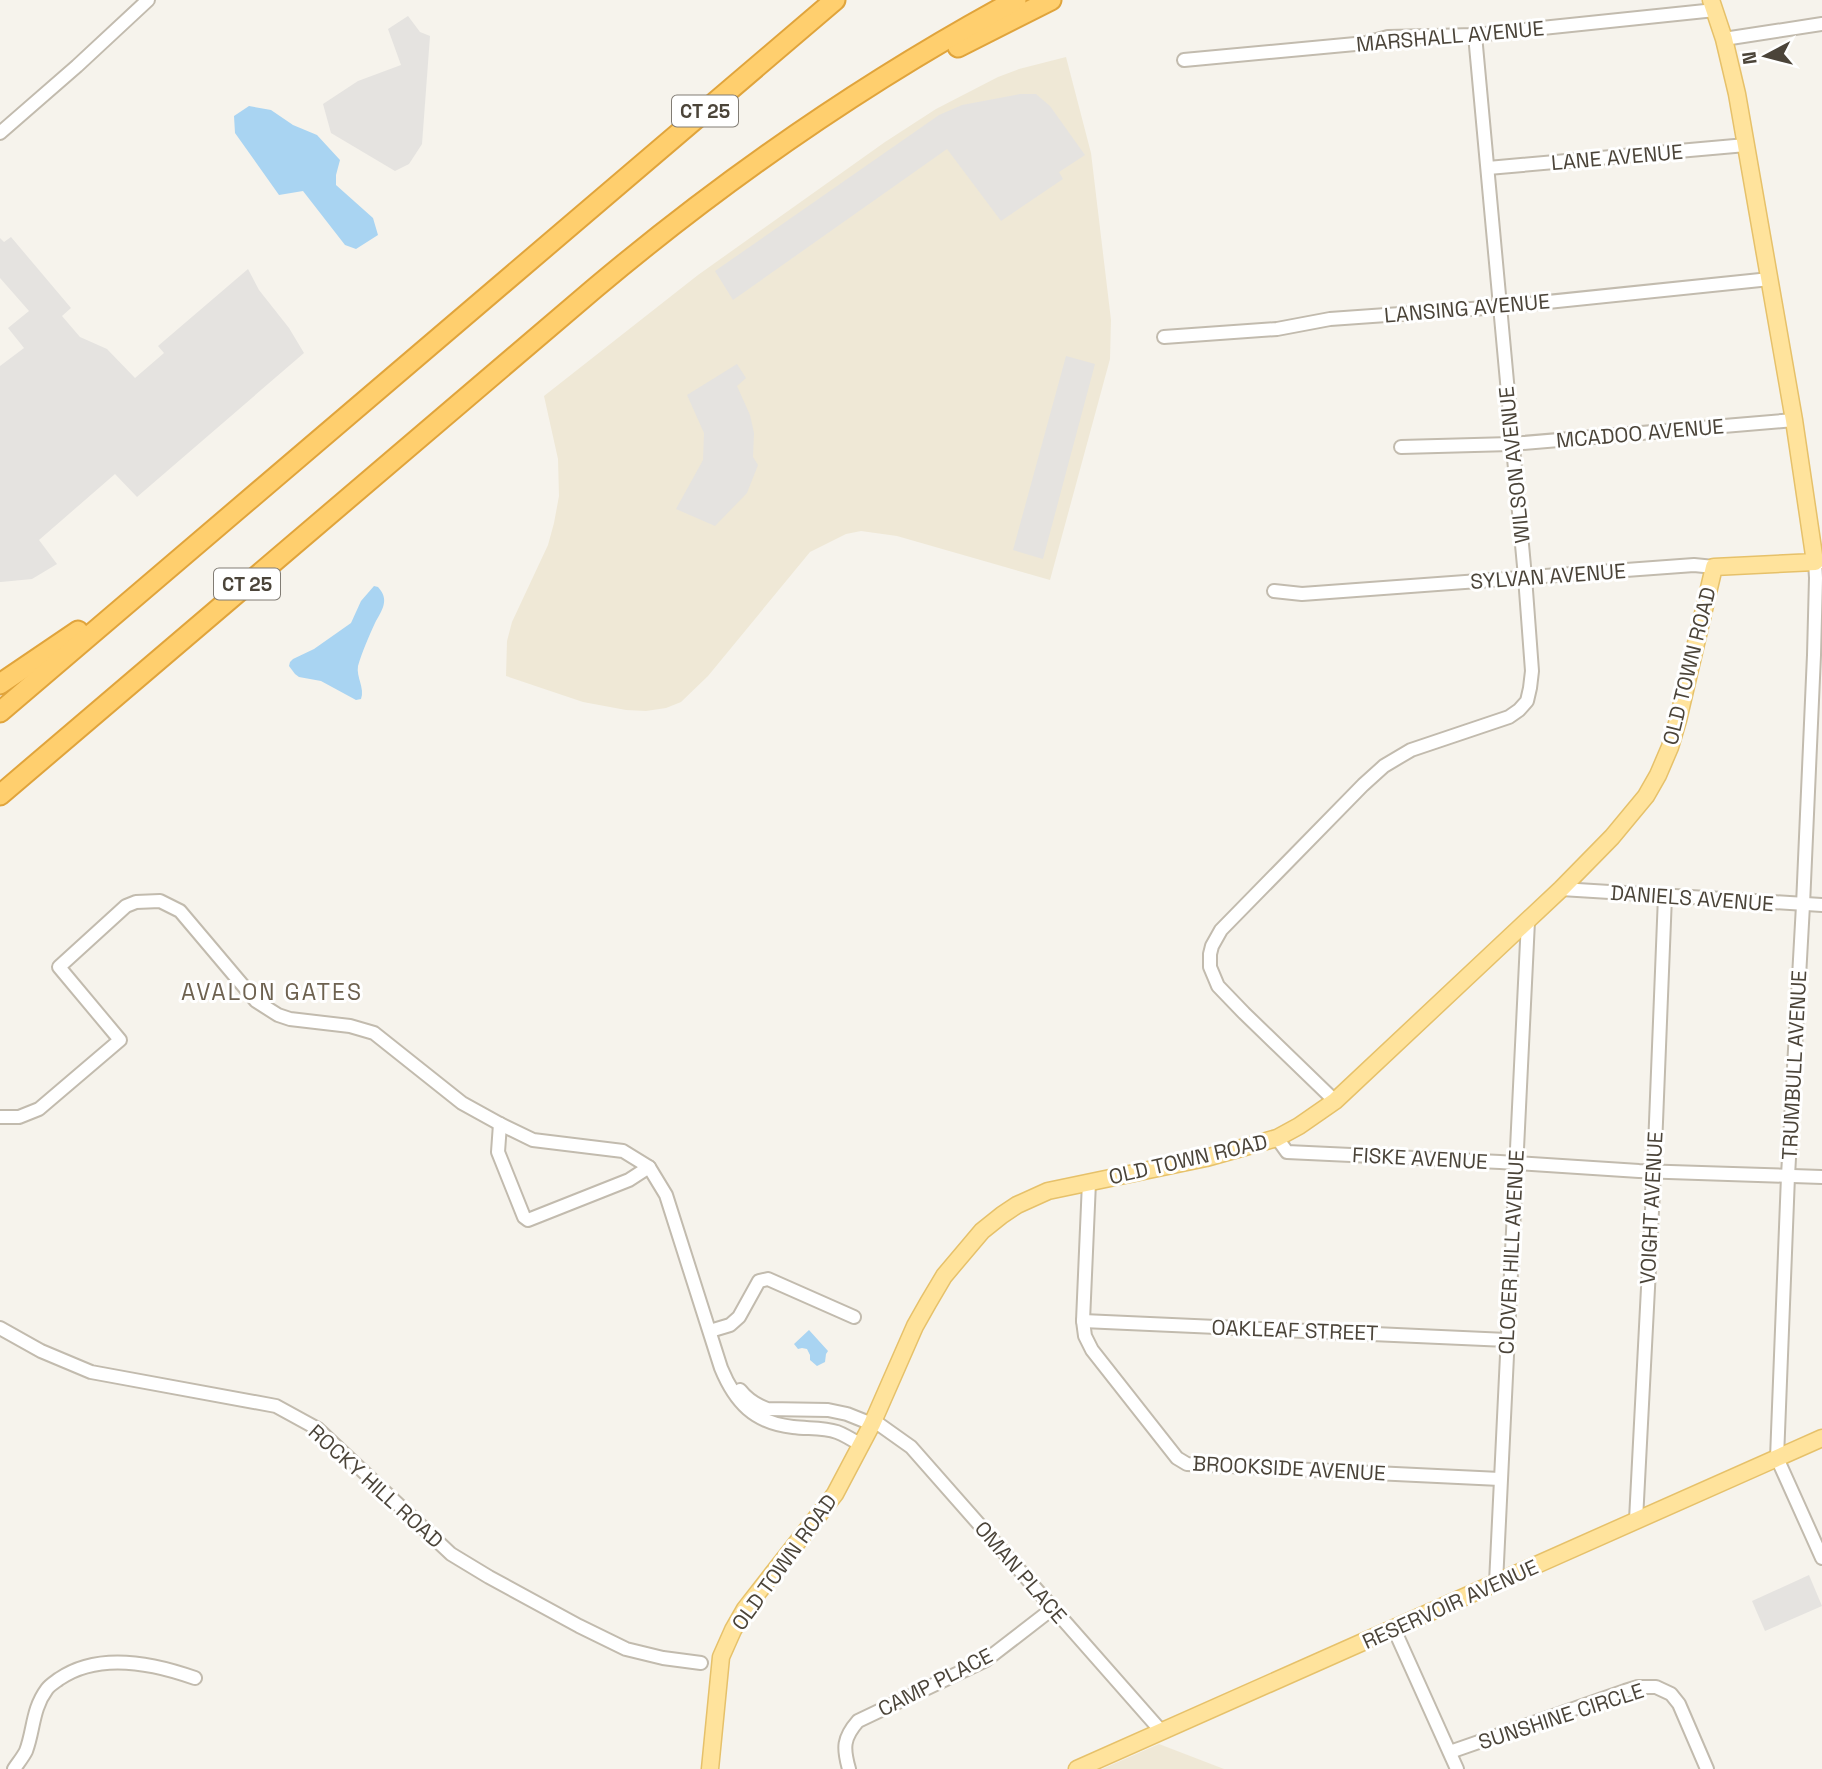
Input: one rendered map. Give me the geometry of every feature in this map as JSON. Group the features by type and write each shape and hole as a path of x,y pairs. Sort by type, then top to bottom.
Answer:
{"highway":[{"name":"CT 25","path":"0,712 835,0"},
{"name":"CT 25","path":"0,795 595,288 691,211 790,138 904,64 1016,0"},
{"path":"790,138 1051,0"},
{"path":"0,684 184,556"}],"main road":[{"path":"1713,5 1737,94 1819,562"},
{"name":"SYLVAN AVENUE","path":"1714,567 1819,562"},
{"name":"OLD TOWN ROAD","path":"710,1769 721,1657 733,1630 745,1609 835,1494 872,1422 915,1326 944,1276 982,1231 1002,1215 1032,1198 1048,1191 1206,1158 1277,1138 1335,1101 1561,889 1646,796 1670,747 1714,567"},
{"name":"RESERVOIR AVENUE","path":"1077,1769 1822,1438"}],"street":[{"path":"0,133 78,66 148,0"},
{"name":"MARSHALL AVENUE","path":"1184,60 1366,43 1388,37 1475,34 1713,5"},
{"path":"1724,39 1822,24"},
{"name":"WILSON AVENUE","path":"1335,1101 1218,986 1210,967 1210,954 1222,930 1372,776 1411,750 1509,716 1527,701 1531,688 1525,578 1475,34"},
{"name":"LANE AVENUE","path":"1488,168 1746,145"},
{"name":"LANSING AVENUE","path":"1164,337 1277,329 1330,319 1499,307 1770,279"},
{"name":"MCADOO AVENUE","path":"1401,447 1511,444 1794,420"},
{"name":"TRUMBULL AVENUE","path":"1819,562 1816,578 1803,905 1788,1175 1777,1458 1822,1558"},
{"name":"SYLVAN AVENUE","path":"1274,591 1302,594 1694,565 1714,567"},
{"name":"DANIELS AVENUE","path":"1561,889 1822,905"},
{"name":"VOIGHT AVENUE","path":"1636,1520 1665,896"},
{"path":"0,1117 19,1117 39,1109 120,1040 59,967 126,906 136,902 160,901 180,911 256,1001 278,1015 290,1020 350,1026 374,1033 463,1103 500,1124 533,1140 622,1151 649,1167 666,1195 727,1383 738,1399 754,1414 772,1424 827,1429 861,1445"},
{"name":"CLOVER HILL AVENUE","path":"1496,1583 1528,921"},
{"path":"500,1124 498,1152 524,1217 528,1220 629,1180 649,1167"},
{"name":"FISKE AVENUE","path":"1277,1138 1287,1152 1654,1172 1822,1177"},
{"name":"BROOKSIDE AVENUE","path":"1089,1182 1083,1321 1087,1342 1177,1458 1188,1464 1500,1479"},
{"path":"710,1331 730,1325 739,1317 759,1281 768,1279 854,1317"},
{"name":"OAKLEAF STREET","path":"1083,1321 1507,1340"},
{"name":"ROCKY HILL ROAD","path":"0,1328 41,1351 91,1372 276,1406 318,1429 460,1560 567,1620 626,1649 701,1663"},
{"path":"715,1348 738,1388 758,1405 767,1409 828,1410 872,1422"},
{"name":"OMAN PLACE","path":"872,1422 911,1447 1162,1732"},
{"name":"CAMP PLACE","path":"849,1769 845,1741 858,1721 986,1660 1052,1609"},
{"path":"1394,1629 1457,1769"},
{"path":"14,1769 26,1751 34,1713 47,1688 70,1672 97,1663 137,1664 175,1671 195,1678"},
{"name":"SUNSHINE CIRCLE","path":"1450,1752 1625,1691 1638,1687 1656,1687 1671,1694 1679,1704 1707,1769"}],"shaded area":[{"path":"408,16 420,32 430,36 422,144 409,164 395,171 331,133 323,104 358,81 401,65 388,29"},
{"path":"1066,57 1091,153 1111,320 1110,359 1050,580 897,536 861,531 846,534 810,552 708,676 681,702 646,711 626,710 583,702 506,676 507,641 512,622 548,545 559,496 558,459 544,396 698,275 885,142 936,109 998,77"},
{"path":"1020,94 1036,94 1050,106 1085,155 1059,172 1063,179 1001,221 947,149 733,300 715,271 939,115 962,105"},
{"path":"11,237 71,308 62,316 80,337 107,349 135,378 164,353 158,346 248,269 259,290 289,328 304,353 137,497 115,474 39,540 57,564 32,579 0,582 0,366 24,348 8,328 29,311 0,278 0,238 4,242"},
{"path":"1066,356 1095,364 1043,559 1013,550"},
{"path":"737,364 746,378 737,386 750,415 754,433 753,457 758,465 747,493 715,526 676,509 703,460 704,433 687,395"},
{"path":"1809,1575 1822,1606 1765,1631 1752,1601"},
{"path":"1159,1744 1224,1769 1102,1769"}],"water":[{"path":"249,106 271,110 293,125 317,135 340,160 336,185 373,218 378,235 356,249 345,245 303,191 279,195 235,133 234,116"},
{"path":"374,586 382,592 384,601 358,666 361,699 356,700 321,681 295,674 289,666 290,662 351,623 361,601"},
{"path":"809,1330 828,1351 825,1362 817,1366 810,1360 807,1349 798,1349 794,1344"}],"district":[{"name":"AVALON GATES","path":"272,992"}]}
